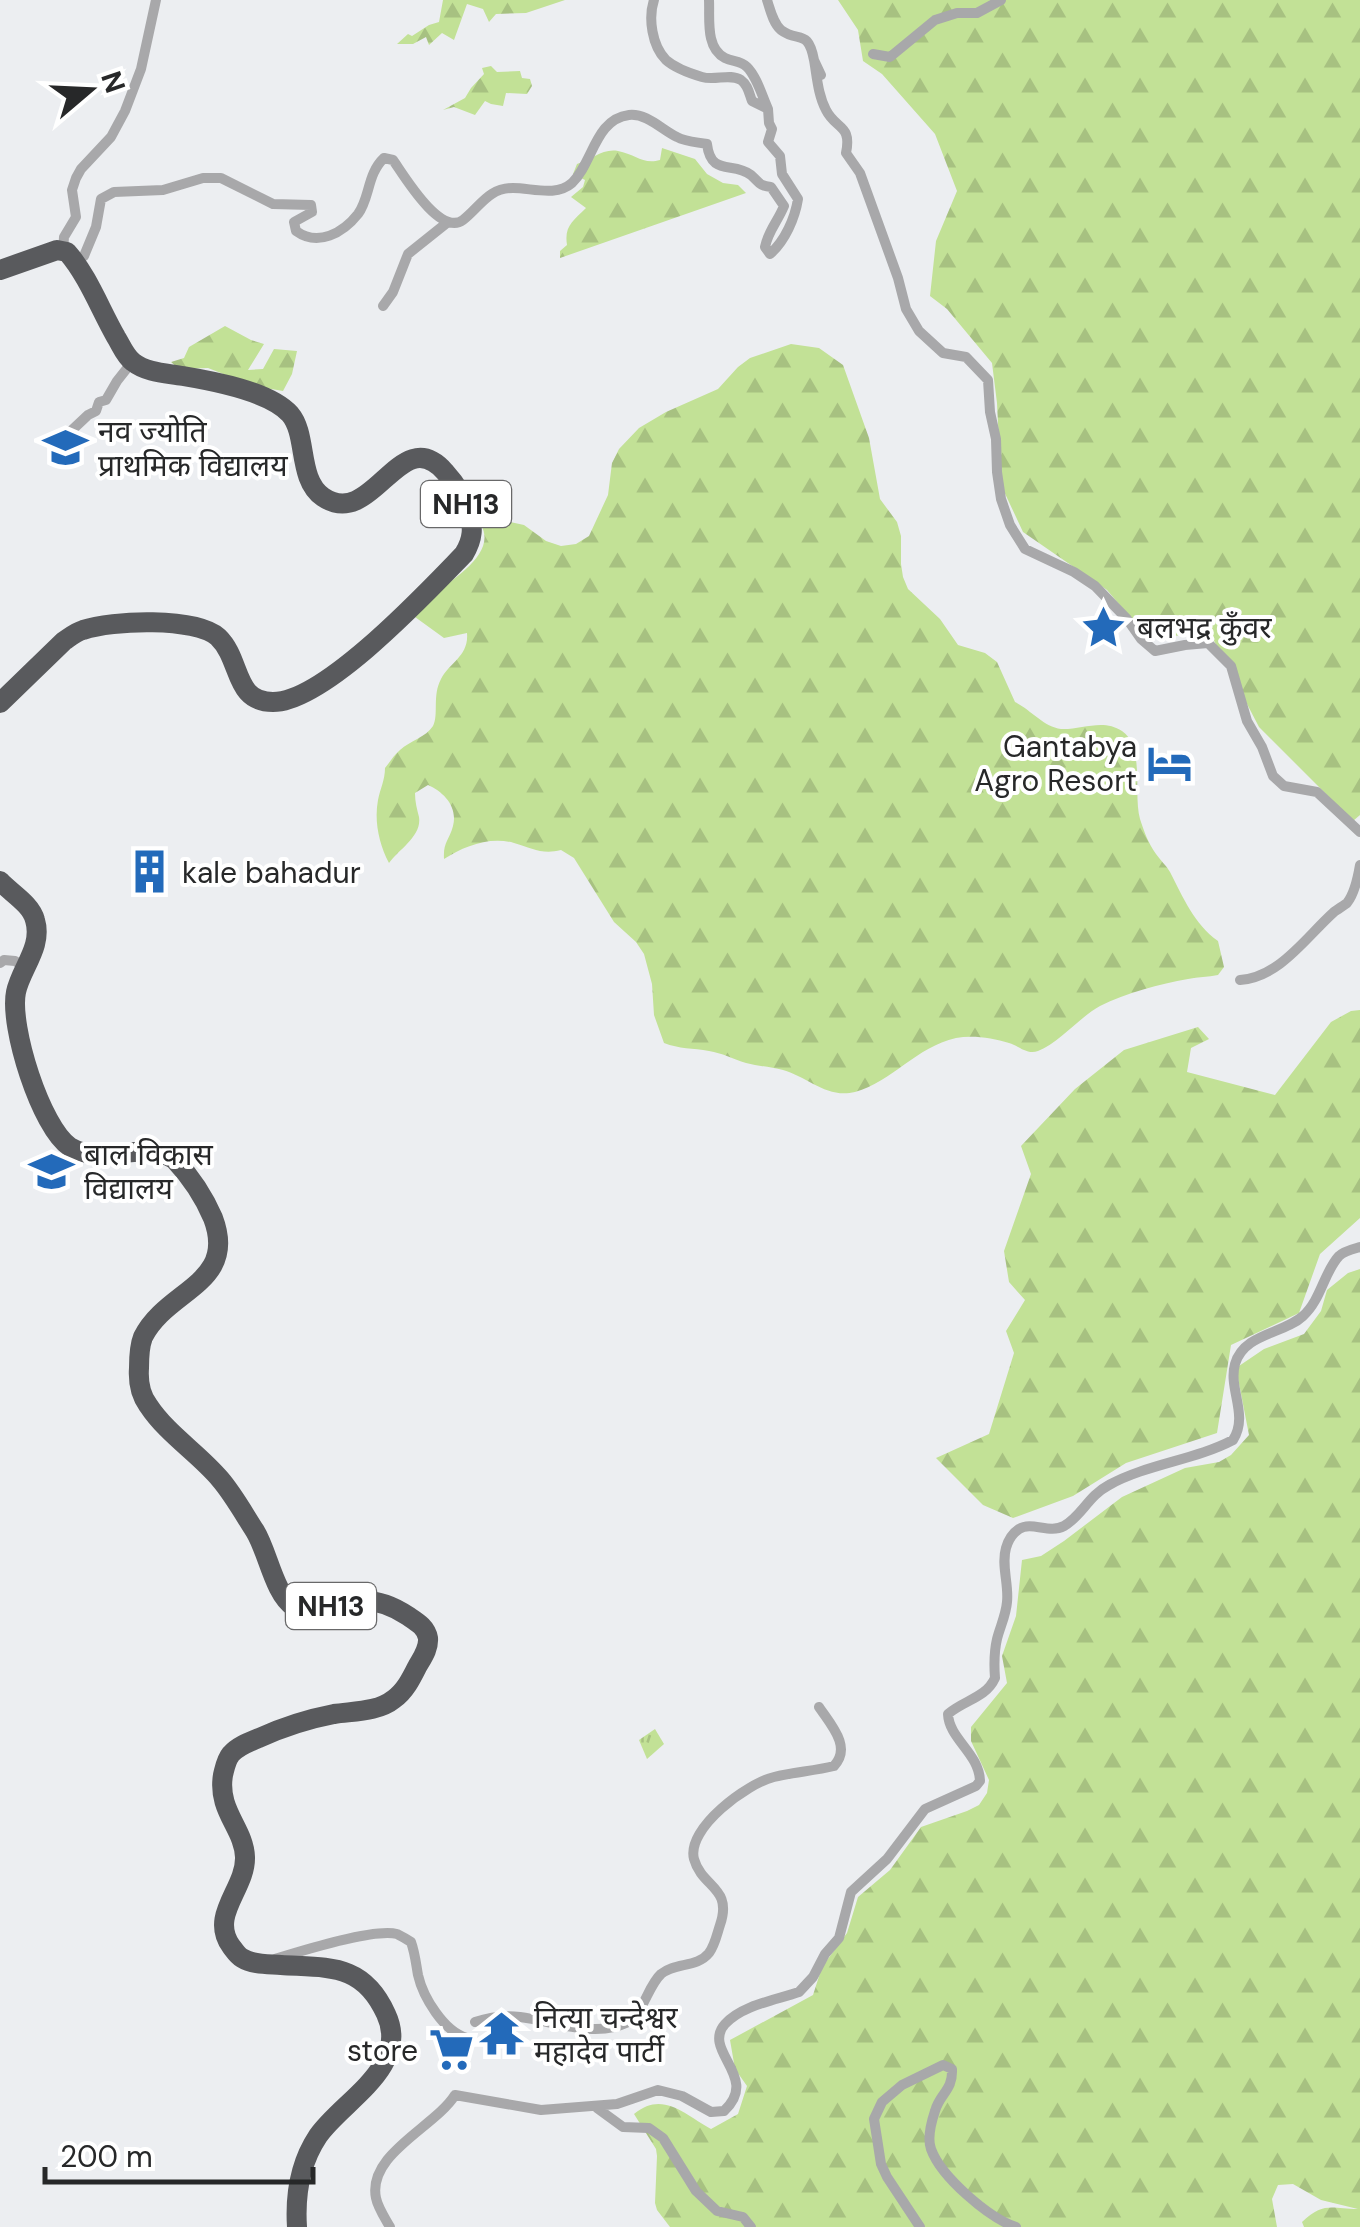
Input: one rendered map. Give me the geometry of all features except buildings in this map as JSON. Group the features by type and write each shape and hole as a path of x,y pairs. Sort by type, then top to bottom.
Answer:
{"highway":[{"path":"0,270 57,250 68,255 132,362"},
{"name":"NH13","path":"0,703 76,633 136,623 187,624 206,629 219,638 231,655 252,698 269,702 289,699 352,663 454,565 470,544 472,524 464,499 449,476 428,457 402,463 363,498 337,504 314,490 295,421 277,404 213,382 146,370 132,362"},
{"name":"NH13","path":"0,881 34,916 37,927 14,1004 36,1094 56,1134 68,1146 93,1154 142,1150 168,1156 202,1197 218,1232 219,1250 210,1270 157,1318 141,1342 140,1392 161,1422 220,1479 258,1535 290,1604 304,1611 355,1601 384,1603 422,1626 427,1635 426,1651 393,1701 376,1708 300,1722 240,1747 226,1761 222,1799 246,1856 224,1916 224,1927 235,1952 260,1964"},
{"path":"260,1964 344,1970 371,1988 391,2025 390,2044 378,2072 322,2130 306,2158 300,2182 298,2227"}],"street":[{"path":"156,0 125,111 111,137 76,178 72,190 76,217 64,237 68,255 84,256 102,199 114,192 163,190 203,178 222,178 274,204 312,205 312,212 294,222 296,231 316,240 338,232 360,212 368,185 384,158 393,160 423,202 456,224 478,203 500,190 553,191 568,187 600,134 614,120 626,115 639,116 680,139 706,144 710,159 719,166 746,172 762,186 771,188 784,206 768,234 765,247 770,254 795,219 798,198 782,174 780,156 768,142 772,130 768,109 749,69 714,48 710,0"},
{"path":"654,0 652,28 664,58 706,79 740,78 752,101 768,109"},
{"path":"767,0 783,32 805,39 812,47 825,108 828,116 847,132 846,153 860,173 906,309 919,331 943,353 966,358 988,380 1001,499 1010,525 1025,549 1095,586 1155,651 1208,644 1230,666 1247,721 1273,776 1284,786 1317,792 1360,832"},
{"path":"873,54 890,57 935,20 977,13 1001,0"},
{"path":"814,60 821,74"},
{"path":"383,306 408,254 448,222"},
{"path":"71,431 96,411 99,402 106,400 132,362"},
{"path":"1240,980 1260,976 1276,967 1347,903 1360,865"},
{"path":"0,964 4,960 15,961 27,968"},
{"path":"390,2227 375,2194 380,2172 396,2150 444,2111 456,2096 541,2110 617,2104 658,2090 682,2096 711,2112 730,2106 736,2096 736,2083 719,2041 724,2025 739,2014 806,1986 839,1938 851,1892 887,1859 925,1809 980,1782 979,1767 948,1724 948,1714 986,1692 996,1678 997,1638 1007,1608 1004,1558 1016,1531 1028,1526 1056,1530 1067,1525 1092,1494 1112,1483 1233,1440 1240,1427 1235,1364 1244,1350 1272,1331 1298,1321 1308,1312 1340,1254 1360,1246"},
{"path":"475,2022 518,2016 584,2028 623,2024 631,2020 658,1977 710,1952 724,1914 722,1896 696,1865 696,1842 707,1822 754,1786 771,1777 834,1766 840,1760 841,1746 819,1707"},
{"path":"260,1964 307,1949 384,1933 399,1935 412,1942 422,1987 435,2010 456,2035 466,2038"},
{"path":"920,2227 881,2164 874,2118 882,2102 902,2085 943,2065 952,2070 952,2082 936,2105 930,2147 955,2182 984,2212 1016,2227"},
{"path":"596,2107 624,2127 649,2128 663,2138 696,2190 717,2211 743,2217 751,2227"}],"green space":[{"path":"443,0 565,0 526,13 496,14 489,22 483,9 467,4 454,40 442,33 429,45 426,37 413,44 397,44 408,34 412,36 439,22"},
{"path":"838,0 1360,0 1360,815 1353,821 1259,727 1210,633 1148,638 1107,590 1023,532 1001,485 992,363 947,309 930,296 936,241 957,191 935,134 882,74 863,61 858,30"},
{"path":"491,66 497,72 520,71 532,86 527,94 506,93 503,106 485,101 475,115 454,107 443,110 465,98 484,74 482,68"},
{"path":"662,148 695,159 707,174 723,183 738,185 746,193 560,258 560,251 567,245 568,228 586,208 571,197 585,180 573,174 577,164 613,151 644,160 660,160"},
{"path":"225,326 264,344 248,370 263,369 274,349 297,351 283,391 254,386 208,368 179,369 171,362 184,358 189,347"},
{"path":"791,344 819,348 843,365 869,438 880,499 897,522 908,589 940,619 958,645 985,653 997,662 1015,702 1043,722 1061,729 1107,725 1129,738 1136,759 1140,819 1153,850 1196,918 1218,941 1224,967 1218,975 1166,984 1110,1001 1038,1051 990,1038 956,1038 929,1049 869,1087 835,1093 783,1070 664,1043 654,1015 652,984 644,954 614,922 574,858 561,850 543,851 496,841 469,846 444,859 453,826 452,807 428,785 415,793 417,830 389,863 380,840 377,816 385,768 400,750 433,726 438,685 467,641 467,633 444,638 415,617 479,555 484,535 481,525 493,518 524,525 546,541 561,546 576,544 589,536 608,495 612,463 619,449 639,428 718,389 750,358"},
{"path":"1360,1010 1360,1218 1320,1254 1299,1313 1231,1345 1217,1433 1126,1463 1073,1496 1013,1518 983,1505 936,1458 989,1434 1014,1353 1006,1331 1025,1300 1009,1282 1004,1251 1031,1174 1021,1146 1075,1089 1124,1050 1198,1027 1209,1039 1191,1048 1187,1072 1275,1095 1331,1022"},
{"path":"1360,1269 1360,2227 1304,2227 1302,2222 1323,2209 1358,2209 1321,2200 1293,2184 1278,2185 1272,2199 1277,2227 670,2227 655,2203 656,2149 634,2114 655,2104 664,2105 711,2129 738,2114 747,2086 735,2069 730,2040 813,1995 822,1967 847,1933 858,1897 890,1870 921,1827 979,1805 989,1780 971,1741 971,1727 1007,1683 1002,1656 1016,1616 1022,1560 1041,1556 1122,1497 1185,1468 1219,1462 1231,1455 1249,1435 1236,1368 1264,1349 1304,1334 1321,1311 1327,1290 1348,1273"},
{"path":"655,1729 664,1744 647,1759 639,1740"}],"place":[{"name":"नव ज्योति प्राथमिक विद्यालय","path":"65,448"},
{"name":"बलभद्र कुँवर","path":"1104,627"},
{"name":"Gantabya Agro Resort","path":"1170,763"},
{"name":"kale bahadur","path":"149,872"},
{"name":"बाल विकास विद्यालय","path":"51,1171"},
{"name":"नित्या चन्देश्वर महादेव पार्टी","path":"501,2034"},
{"name":"store","path":"451,2050"}]}
